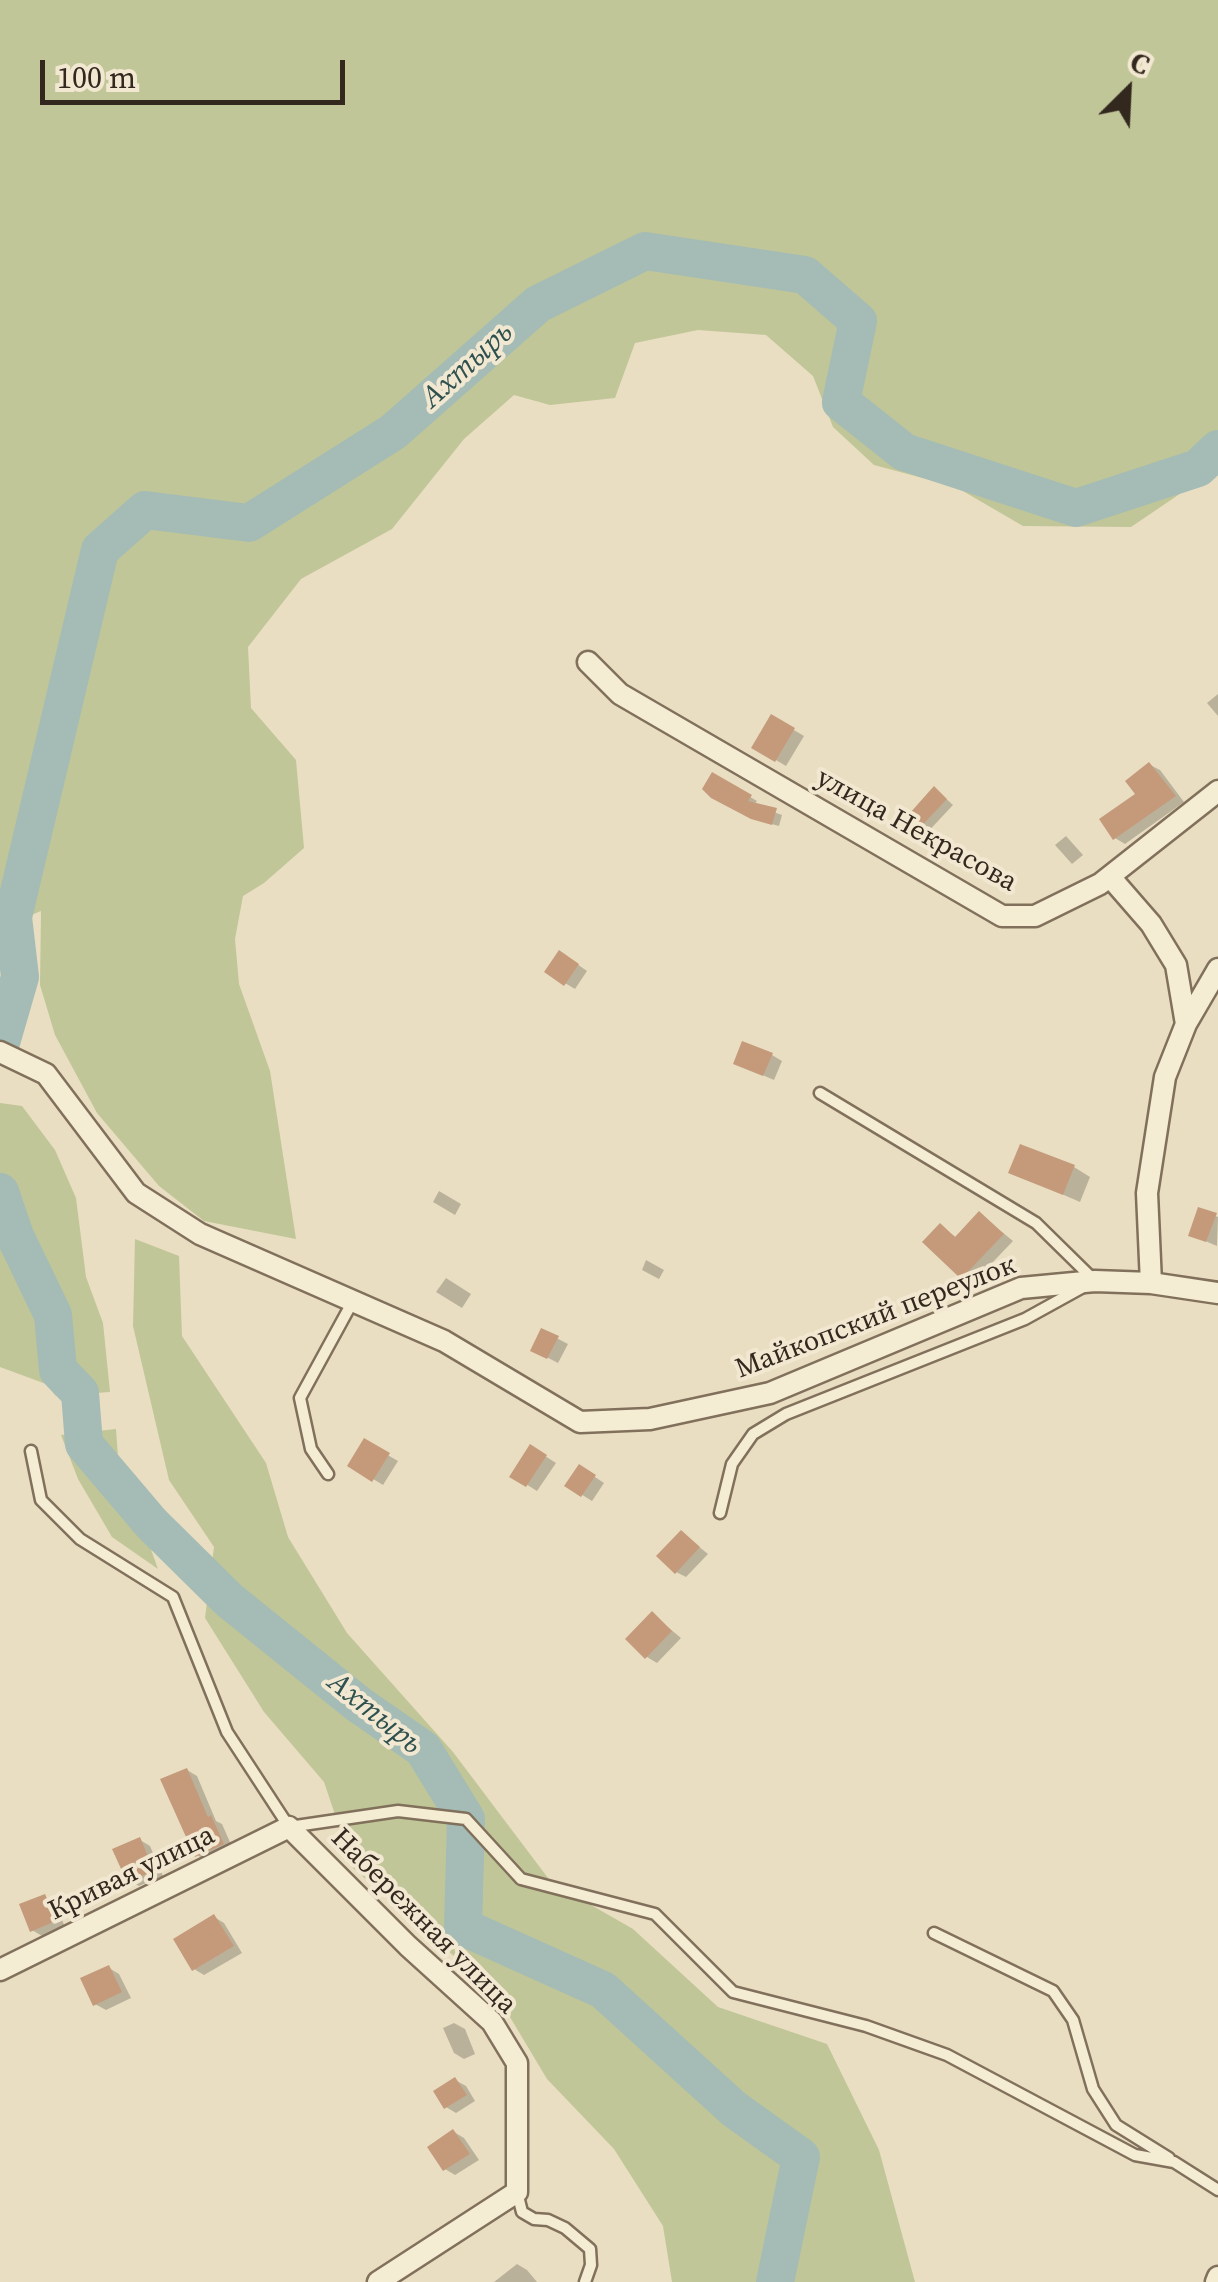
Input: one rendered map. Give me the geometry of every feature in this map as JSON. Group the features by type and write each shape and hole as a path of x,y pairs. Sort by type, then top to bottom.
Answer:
{"street":[{"name":"улица Некрасова","path":"588,662 620,694 1002,916 1035,916 1111,878 1218,791"},
{"path":"1111,878 1151,924 1176,964 1186,1024"},
{"path":"1151,1283 1146,1193 1164,1077 1186,1024 1218,969"},
{"name":"Майкопский переулок","path":"0,1052 46,1074 136,1193 200,1234 444,1341 580,1422 650,1419 770,1393 1021,1288 1096,1281 1151,1283 1218,1293"},
{"name":"Кривая улица","path":"0,1970 289,1827"},
{"name":"Набережная улица","path":"289,1827 408,1946 492,2022 518,2063 517,2192"},
{"path":"378,2282 517,2192"}],"lane":[{"path":"720,1513 732,1464 753,1434 786,1414 1024,1319 1096,1281 1036,1223 820,1093"},
{"path":"328,1474 311,1449 300,1398 354,1300"},
{"path":"30,1451 40,1500 80,1539 173,1597 227,1732 289,1827 398,1812 466,1819 521,1879 655,1914 733,1992 866,2026 947,2055 1135,2155 1174,2162"},
{"path":"934,1933 1053,1991 1073,2020 1093,2089 1116,2125 1218,2190"},
{"path":"517,2192 522,2212 565,2228 590,2249 585,2282"}],"green space":[{"path":"0,0 1218,0 1218,468 1131,527 1023,526 956,487 874,465 833,427 813,376 766,335 698,330 635,343 615,398 550,405 514,395 464,439 392,529 301,579 248,647 251,708 296,760 304,848 243,896 235,939 239,984 270,1071 296,1239 204,1221 159,1186 97,1113 55,1035 40,985 41,911 0,928"},
{"path":"0,1103 22,1106 55,1150 76,1198 86,1277 103,1323 110,1392 56,1396 46,1384 0,1367"},
{"path":"135,1239 179,1256 182,1336 266,1463 288,1537 347,1633 453,1752 551,1882 633,1929 718,2007 827,2044 879,2150 915,2282 672,2282 663,2226 614,2149 547,2079 495,1992 353,1868 324,1782 264,1712 205,1618 214,1547 169,1480 133,1326"},
{"path":"116,1429 118,1457 158,1569 112,1537 78,1479 61,1435"}],"building":[{"path":"771,714 795,728 775,762 751,748"},
{"path":"1149,762 1176,796 1113,840 1099,819 1135,794 1125,781"},
{"path":"712,772 752,795 748,801 777,808 772,825 751,819 711,798 702,789"},
{"path":"934,786 947,799 915,833 902,822"},
{"path":"559,950 579,964 564,986 544,972"},
{"path":"742,1041 773,1053 763,1076 733,1064"},
{"path":"1020,1144 1075,1165 1063,1195 1008,1173"},
{"path":"1198,1207 1217,1213 1206,1242 1188,1236"},
{"path":"979,1211 1004,1234 961,1279 922,1242 940,1223 955,1237"},
{"path":"541,1328 559,1336 547,1359 530,1351"},
{"path":"364,1438 390,1453 372,1482 347,1466"},
{"path":"530,1444 547,1455 526,1487 509,1477"},
{"path":"579,1464 596,1475 581,1497 564,1486"},
{"path":"681,1530 700,1547 675,1574 656,1556"},
{"path":"652,1611 672,1631 645,1659 625,1639"},
{"path":"187,1768 224,1844 195,1857 160,1779"},
{"path":"140,1837 154,1871 127,1882 112,1849"},
{"path":"45,1894 56,1921 30,1932 19,1904"},
{"path":"214,1914 234,1946 192,1971 173,1939"},
{"path":"109,1965 122,1992 93,2006 80,1978"},
{"path":"455,2077 467,2095 444,2109 433,2091"},
{"path":"453,2129 470,2154 443,2171 427,2147"}],"waterway":[{"name":"Ахтырь","path":"0,1046 20,977 13,917 100,550 145,510 249,523 393,432 538,304 645,251 805,275 858,321 841,402 904,452 1076,508 1198,468 1218,449"},
{"name":"Ахтырь","path":"0,1192 15,1236 53,1315 58,1370 80,1393 84,1444 151,1523 229,1600 358,1704 423,1749 466,1819 463,1927 603,1990 734,2109 801,2157 775,2282"}]}
